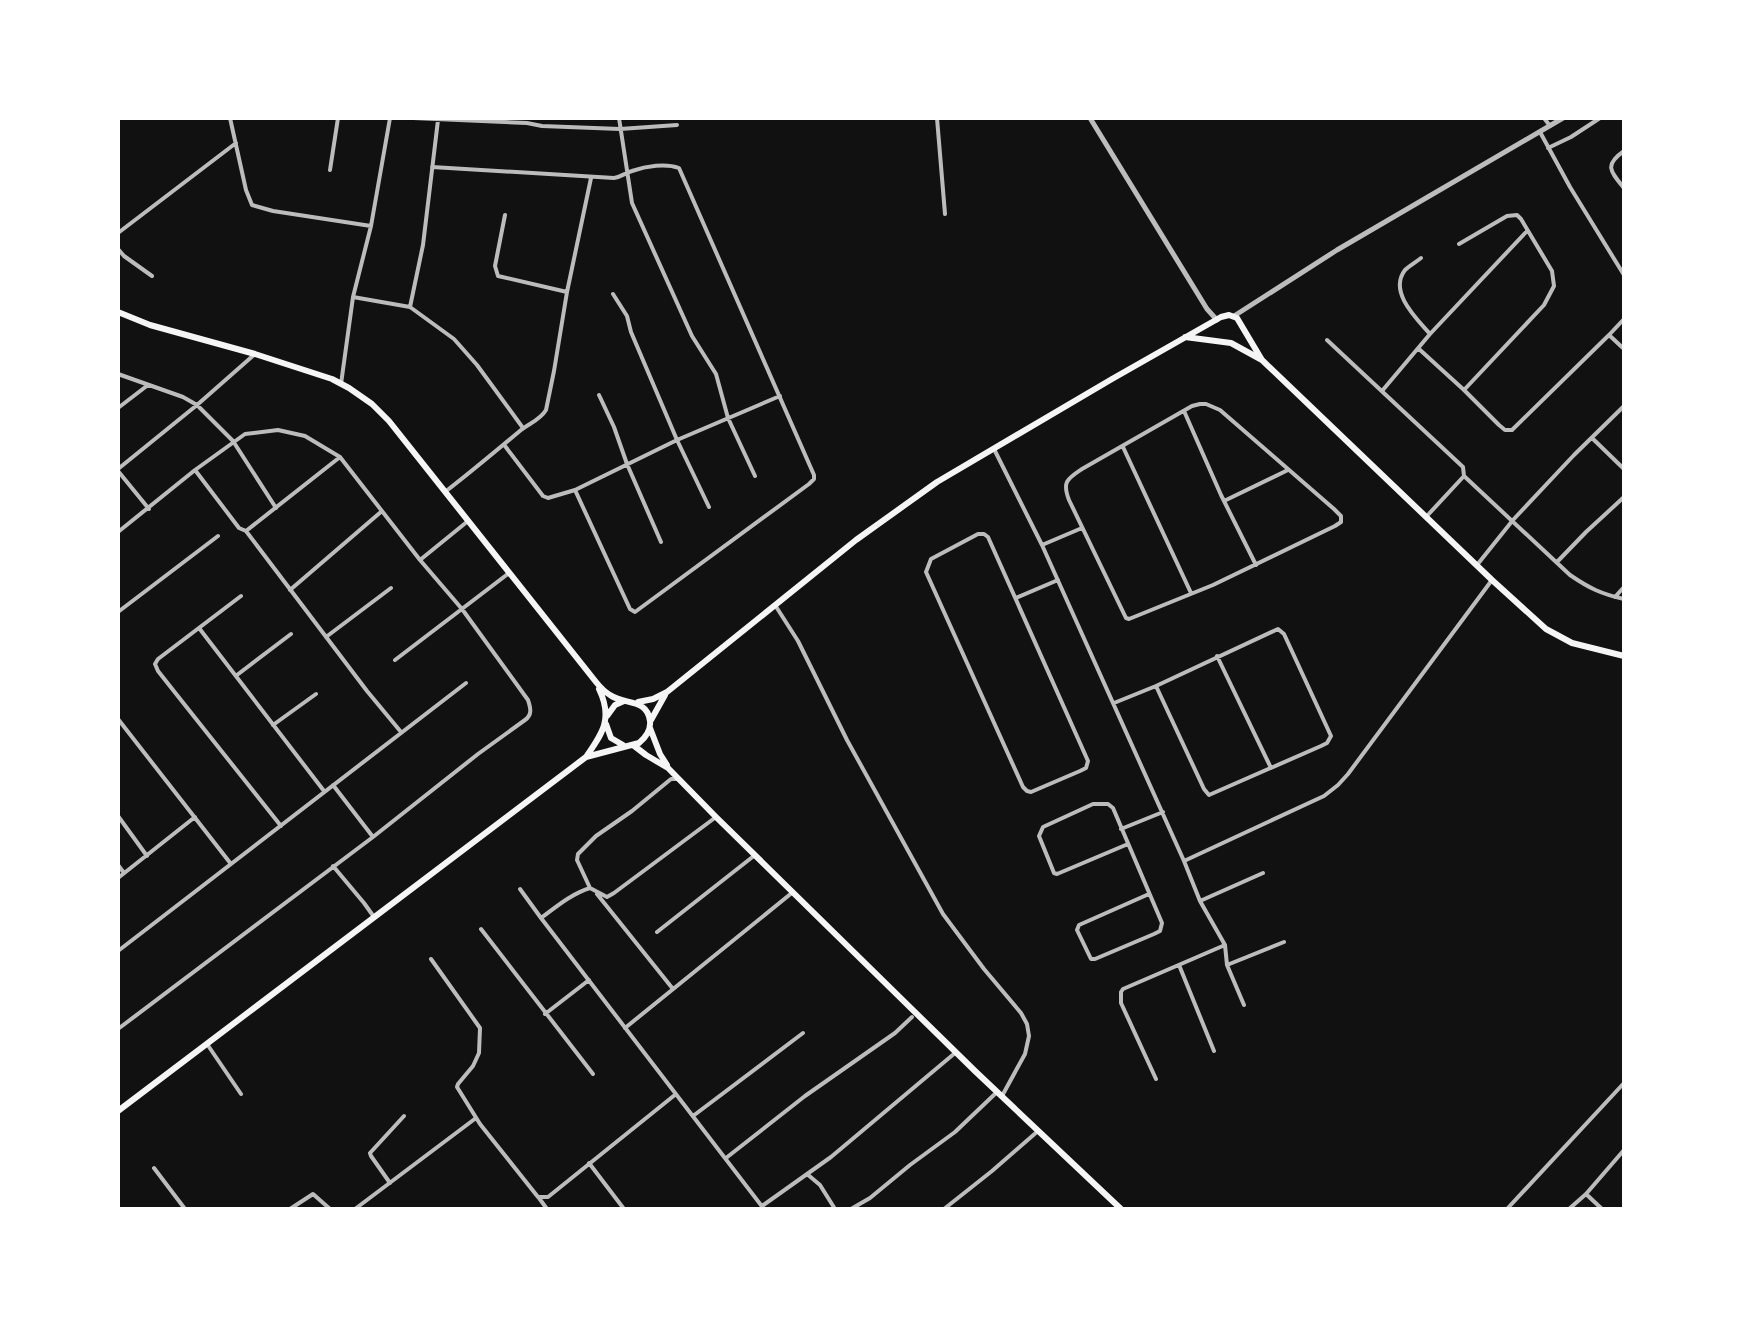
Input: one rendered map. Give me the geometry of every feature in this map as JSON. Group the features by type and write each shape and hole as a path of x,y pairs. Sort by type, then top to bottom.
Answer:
{"main road":[{"path":"118,312 150,325 319,374 372,404 389,421 596,682 609,695 631,701 645,710 668,768"},
{"path":"118,1111 586,757 615,705 653,699 667,692 888,516 937,482 1225,315 1234,316 1240,321 1262,360"},
{"path":"1217,321 1215,331 1220,340"},
{"path":"1231,343 1240,336 1242,329"},
{"path":"1185,337 1231,343 1262,360 1526,612 1559,637 1584,647 1624,656"},
{"path":"596,682 611,738 630,745 668,768 1121,1209"},
{"path":"586,757 644,739 667,692"}],"street":[{"path":"230,118 252,205 371,226"},
{"path":"330,170 338,118"},
{"path":"341,384 353,297 371,226 390,118"},
{"path":"413,118 527,120 542,126 620,129 677,125"},
{"path":"619,118 632,203 692,336 716,374 728,418 755,476"},
{"path":"937,118 945,214"},
{"path":"1090,118 1217,321"},
{"path":"1544,118 1550,126"},
{"path":"1234,316 1337,250 1563,118"},
{"path":"1548,148 1600,118"},
{"path":"410,307 423,245 438,120"},
{"path":"1540,131 1575,197 1624,275"},
{"path":"118,233 236,143"},
{"path":"1624,151 1613,159 1610,168 1624,188"},
{"path":"432,167 591,178 619,177 628,172 663,166 679,168 814,475 809,484 635,612 630,609 575,490"},
{"path":"445,492 546,410 591,178"},
{"path":"505,215 495,266 498,276 567,292"},
{"path":"1459,244 1517,215 1552,271 1554,286 1535,316 1464,390"},
{"path":"1382,391 1430,334 1527,231"},
{"path":"118,249 152,276"},
{"path":"1421,258 1405,271 1400,289 1402,297 1430,334"},
{"path":"613,294 627,316 677,440 709,507"},
{"path":"353,297 410,307 463,348 523,428"},
{"path":"1419,349 1499,425 1505,430 1512,430 1624,319"},
{"path":"1609,335 1624,349"},
{"path":"1327,340 1463,467 1464,476 1557,562 1588,588 1624,599"},
{"path":"149,509 118,470 255,354"},
{"path":"118,374 197,405 233,441 276,508"},
{"path":"118,408 148,384"},
{"path":"599,395 661,542"},
{"path":"505,446 543,496 548,498 575,490 677,440 780,396"},
{"path":"1200,404 1220,410 1334,509 1341,516 1341,522 1256,565 1129,619 1082,528 1065,489 1066,482 1071,476 1184,411 1200,404"},
{"path":"1477,565 1513,520 1624,406"},
{"path":"1184,411 1256,565"},
{"path":"118,532 245,434 278,430 305,436 340,457 462,609 528,700 531,712 530,717 118,1029"},
{"path":"1592,438 1624,469"},
{"path":"1123,446 1191,593"},
{"path":"994,449 1058,580 1200,901 1225,945 1227,965 1244,1005"},
{"path":"246,531 340,457"},
{"path":"195,470 401,732"},
{"path":"1224,501 1288,470"},
{"path":"1426,517 1464,476"},
{"path":"1557,562 1624,497"},
{"path":"290,590 382,511"},
{"path":"420,560 468,521"},
{"path":"1042,545 1082,528"},
{"path":"978,534 984,534 1016,598 1088,761 1086,768 1031,792 1023,787 926,572 927,566 931,559 978,534"},
{"path":"118,612 218,536"},
{"path":"395,660 509,573"},
{"path":"1016,598 1058,580"},
{"path":"1184,861 1324,796 1335,788 1492,580"},
{"path":"1615,597 1624,587"},
{"path":"326,637 391,588"},
{"path":"241,596 158,659 156,667 281,826"},
{"path":"775,605 798,641 847,740 943,914 1021,1013 1029,1036 1025,1054 1000,1094 870,1198 851,1209"},
{"path":"199,628 324,792"},
{"path":"1114,703 1278,629 1284,634 1331,736 1327,743 1209,795 1156,686"},
{"path":"237,675 291,634"},
{"path":"1217,656 1271,768"},
{"path":"118,951 466,683"},
{"path":"273,725 316,694"},
{"path":"118,719 231,864"},
{"path":"673,989 590,888 577,860 578,854 596,836 671,779 679,779"},
{"path":"333,785 373,837"},
{"path":"1128,844 1057,874 1039,836 1043,827 1093,804 1108,804 1113,808 1162,923 1160,931 1091,959 1077,930 1079,925 1149,894"},
{"path":"1121,829 1163,812"},
{"path":"118,816 147,856"},
{"path":"118,878 195,817"},
{"path":"596,893 607,897 614,893 716,817"},
{"path":"657,932 755,855"},
{"path":"118,865 124,873"},
{"path":"333,866 374,917"},
{"path":"1200,901 1263,873"},
{"path":"541,918 576,893 590,888"},
{"path":"520,889 763,1208 831,1157 956,1051"},
{"path":"625,1028 793,892"},
{"path":"481,929 593,1074"},
{"path":"1227,965 1284,942"},
{"path":"1156,1079 1121,1003 1121,992 1225,945"},
{"path":"431,959 480,1028 479,1053 457,1087 476,1118 547,1209"},
{"path":"1179,965 1214,1051"},
{"path":"545,1014 589,980"},
{"path":"726,1158 805,1096 895,1033 912,1017"},
{"path":"693,1116 803,1033"},
{"path":"207,1044 241,1094"},
{"path":"1507,1209 1624,1083"},
{"path":"538,1197 548,1197 676,1094"},
{"path":"390,1183 370,1153 404,1116"},
{"path":"355,1209 476,1118"},
{"path":"944,1209 1038,1131"},
{"path":"1569,1209 1624,1150"},
{"path":"1617,1158 1624,1165"},
{"path":"589,1163 624,1209"},
{"path":"154,1168 185,1209"},
{"path":"807,1174 820,1185 835,1209"},
{"path":"290,1209 313,1194 330,1209"},
{"path":"1586,1194 1602,1209"}]}
